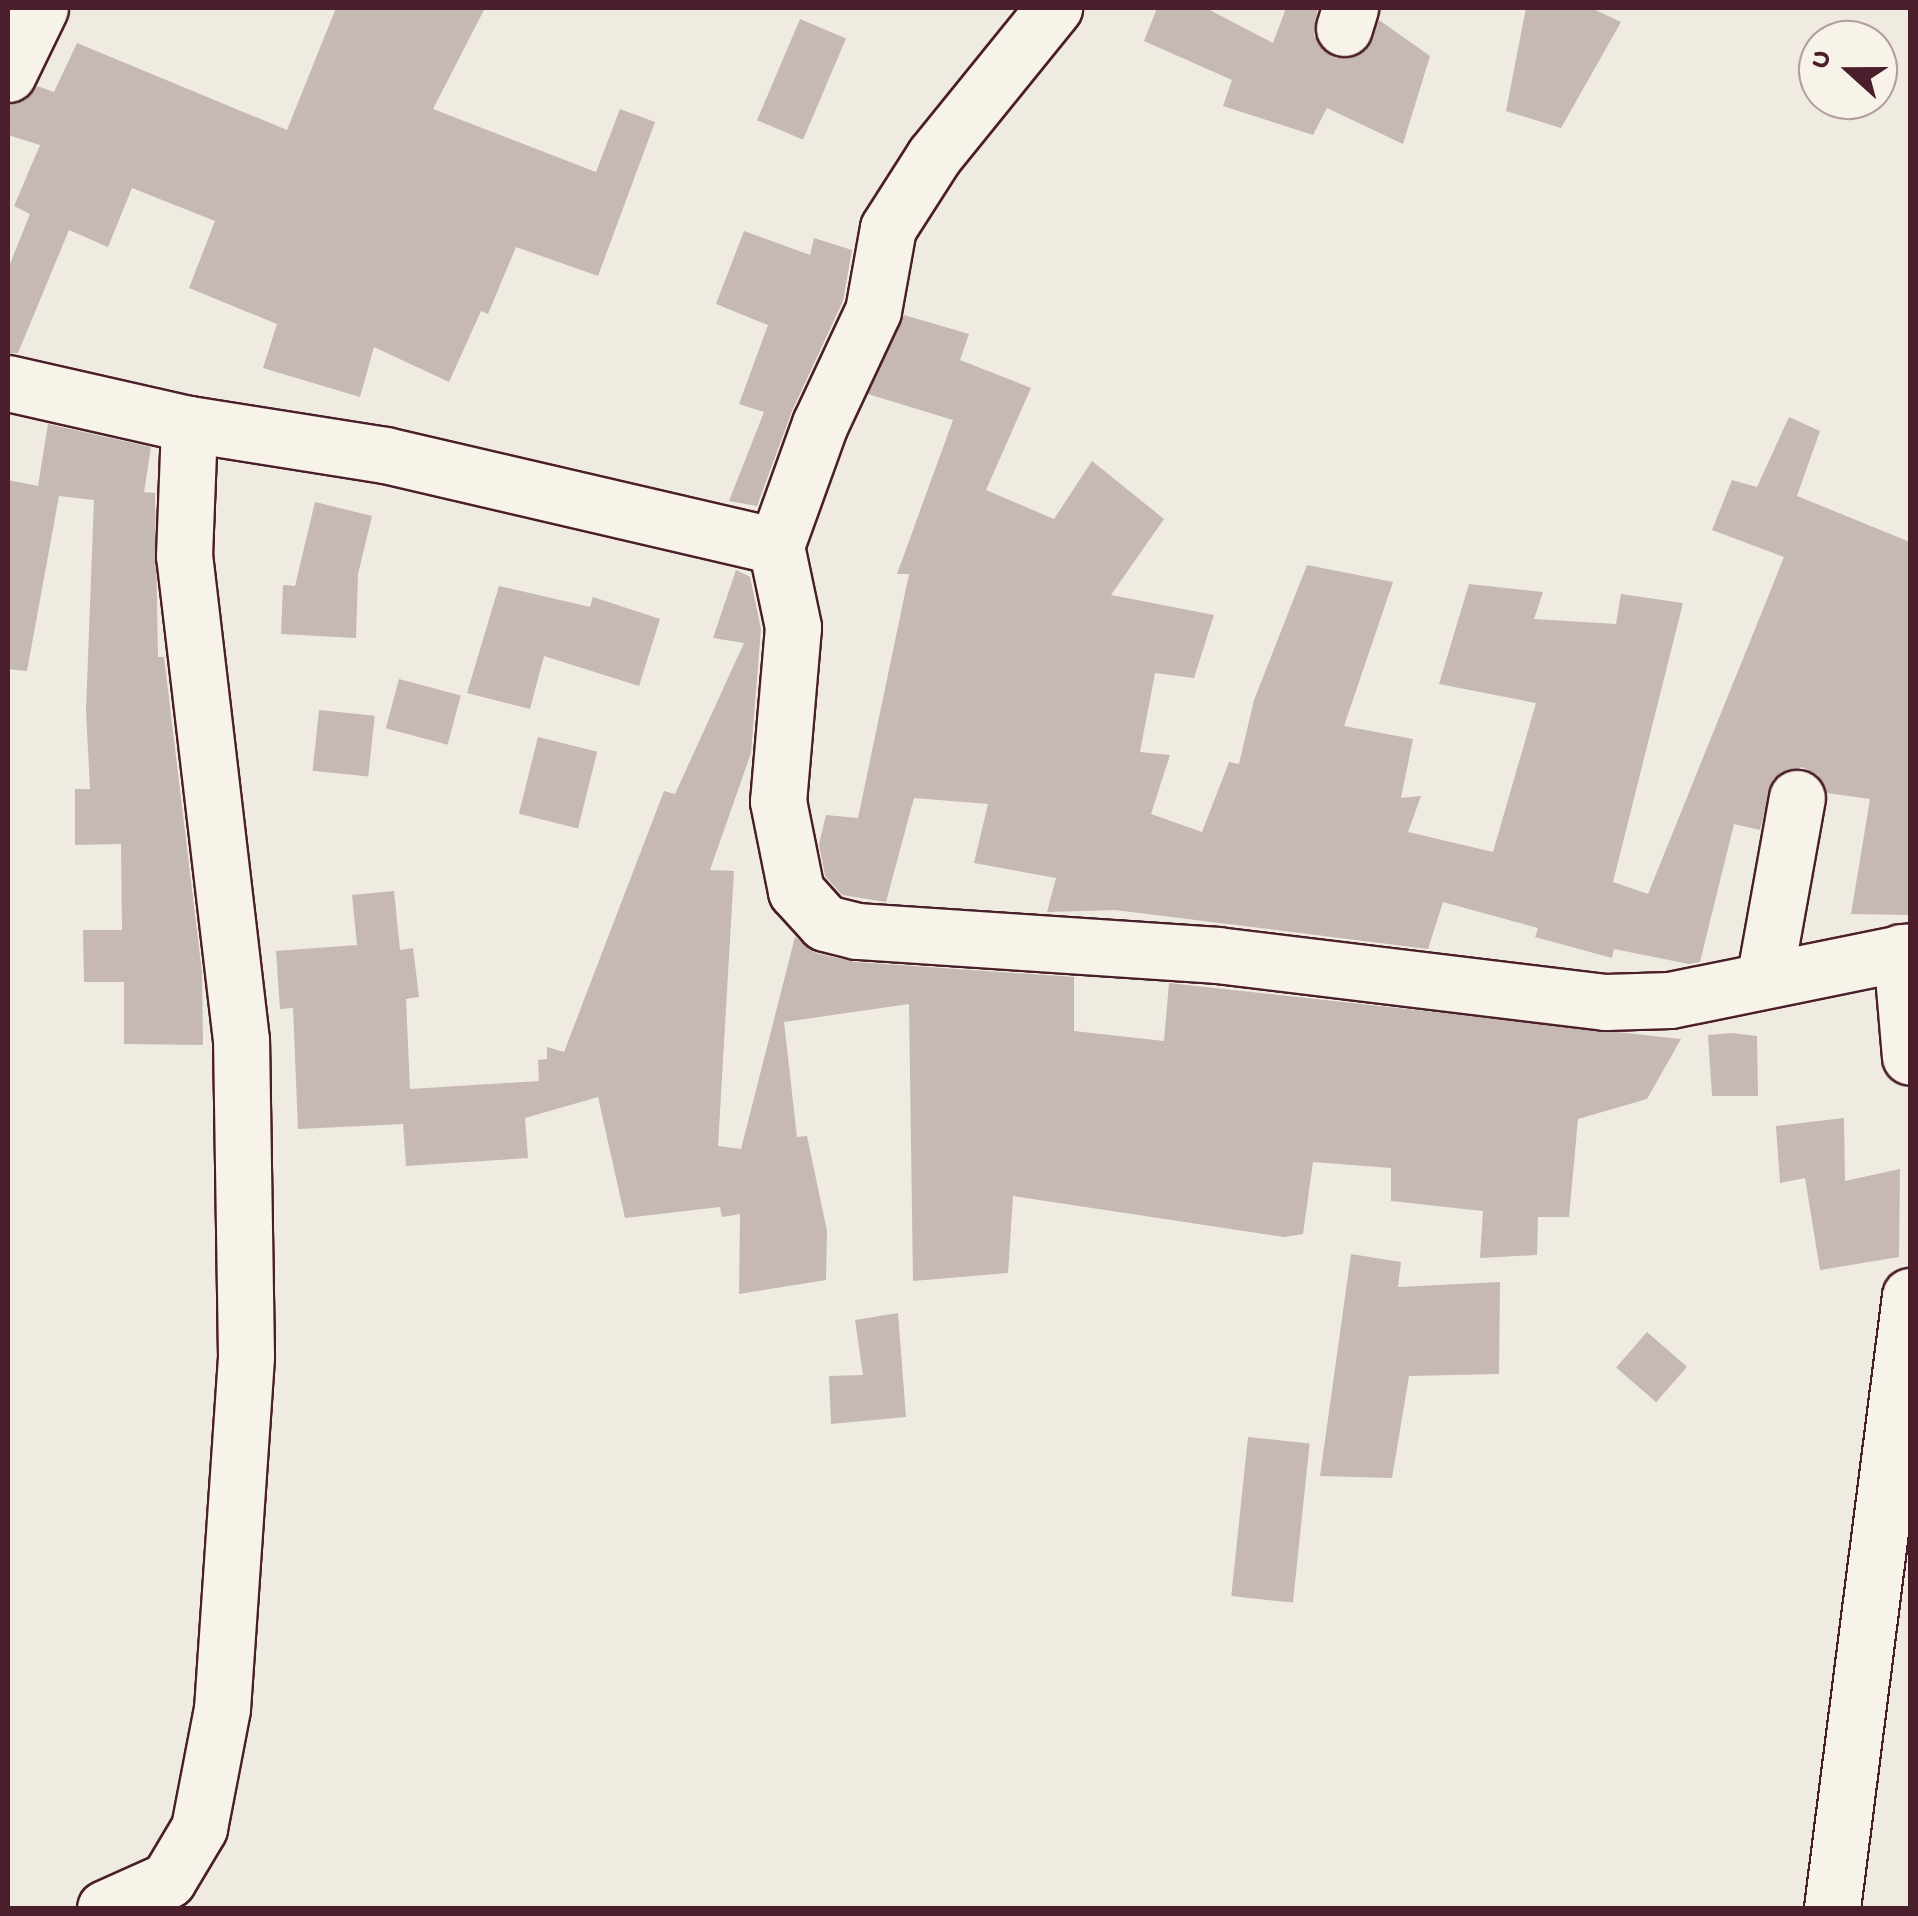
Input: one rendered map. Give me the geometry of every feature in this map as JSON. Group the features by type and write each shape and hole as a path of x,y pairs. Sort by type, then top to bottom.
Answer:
{"street":[{"path":"8,74 40,8"},
{"path":"1054,8 934,156 888,228 873,311 820,424 776,546 793,627 778,801 796,891 825,922 857,931 1218,955 1604,1002 1670,1000 1765,976 1906,952 1910,1057"},
{"path":"8,383 189,424 384,455 776,546"},
{"path":"105,1908 168,1880 199,1828 222,1709 246,1356 241,1040 184,556 189,424"},
{"path":"1765,976 1797,798"},
{"path":"1832,1908 1910,1296"}],"building":[{"path":"336,8 485,8 433,109 596,172 620,109 655,122 598,276 516,247 488,314 481,311 449,382 374,347 360,397 263,368 277,324 189,288 215,221 132,188 108,247 69,230 18,353 8,353 8,269 30,214 14,206 40,145 8,135 8,105 25,100 37,86 54,92 77,43 287,130"},
{"path":"1157,8 1206,8 1273,43 1286,8 1318,8 1314,36 1336,58 1365,51 1379,20 1430,56 1403,144 1327,108 1313,135 1223,106 1232,80 1144,41"},
{"path":"1526,8 1591,8 1621,22 1561,128 1506,111"},
{"path":"800,19 846,39 803,140 757,120"},
{"path":"744,231 810,255 814,238 852,250 843,301 792,411 757,506 729,501 764,412 739,404 768,325 716,304"},
{"path":"904,315 969,334 960,360 1031,388 986,490 1054,519 1092,461 1164,519 1111,595 1214,615 1194,678 1155,673 1140,752 1170,755 1151,814 1202,832 1229,762 1239,764 1254,700 1307,565 1393,582 1344,726 1413,739 1401,798 1421,796 1408,832 1493,852 1536,703 1439,684 1469,584 1543,592 1534,619 1616,624 1621,594 1683,603 1613,882 1648,894 1784,557 1712,530 1732,480 1757,487 1789,417 1820,431 1797,496 1910,542 1910,915 1851,914 1870,799 1827,793 1818,775 1802,767 1773,779 1760,830 1734,824 1700,962 1689,964 1614,949 1612,958 1535,937 1538,928 1443,902 1428,949 1115,910 1047,912 1056,878 974,863 988,804 914,798 886,902 842,895 825,876 819,844 826,815 858,818 909,574 897,574 953,420 868,394"},
{"path":"48,424 151,447 144,492 155,493 158,657 164,657 202,972 203,1045 124,1044 124,982 84,982 83,930 122,930 121,844 75,845 75,789 90,789 86,710 94,500 59,496 27,671 8,669 8,480 38,486"},
{"path":"315,502 372,516 358,574 356,638 281,634 283,585 295,586"},
{"path":"736,570 750,577 761,629 751,753 710,870 734,871 718,1146 741,1149 795,937 816,953 855,962 1074,977 1074,1031 1164,1041 1169,983 1681,1039 1647,1099 1578,1119 1569,1217 1538,1217 1537,1255 1480,1258 1483,1211 1391,1201 1391,1168 1313,1162 1303,1234 1284,1237 1013,1196 1008,1273 913,1281 909,1004 784,1022 797,1137 807,1136 827,1231 826,1280 739,1294 740,1214 722,1217 720,1207 625,1218 598,1097 525,1118 528,1158 406,1166 403,1124 298,1129 293,1008 280,1009 276,951 357,945 352,895 394,891 400,950 413,948 419,997 406,999 410,1089 539,1081 538,1060 547,1059 547,1047 564,1052 664,791 675,794 744,643 713,638"},
{"path":"499,586 590,607 593,597 660,619 639,686 544,656 530,709 467,693"},
{"path":"399,679 461,696 448,745 386,728"},
{"path":"319,710 375,716 368,777 313,771"},
{"path":"538,737 597,752 578,828 519,814"},
{"path":"1708,1035 1757,1036 1758,1096 1712,1096"},
{"path":"1844,1118 1845,1181 1900,1169 1899,1257 1820,1270 1805,1178 1780,1183 1776,1126"},
{"path":"1351,1254 1401,1262 1398,1287 1500,1282 1499,1374 1409,1376 1392,1478 1320,1476"},
{"path":"898,1313 906,1417 831,1424 829,1376 863,1375 855,1320"},
{"path":"1647,1332 1687,1367 1656,1402 1616,1367"},
{"path":"1248,1437 1310,1443 1293,1603 1231,1596"}]}
